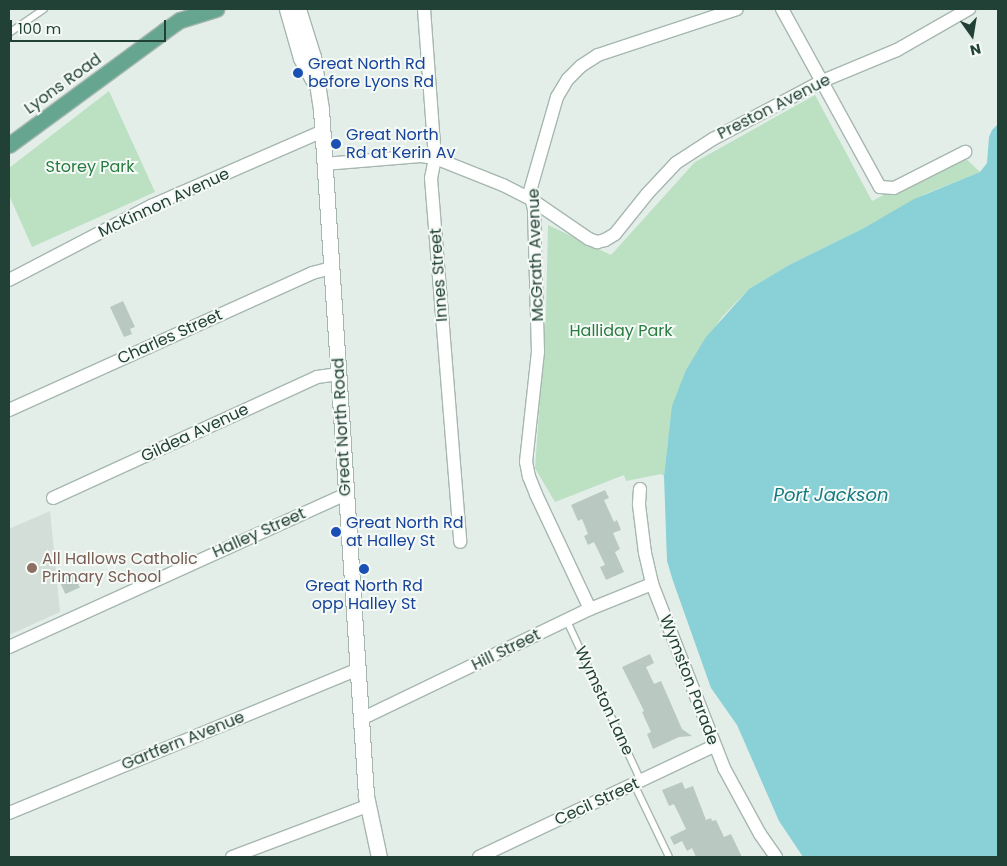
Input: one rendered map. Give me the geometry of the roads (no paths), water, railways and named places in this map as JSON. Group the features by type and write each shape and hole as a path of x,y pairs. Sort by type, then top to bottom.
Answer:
{"main road":[{"name":"Lyons Road","path":"9,145 182,15 216,9"},
{"name":"Great North Road","path":"286,9 301,58 316,86"},
{"name":"Great North Road","path":"298,9 313,57 323,131 367,806 379,857"}],"street":[{"name":"Innes Street","path":"424,9 435,158 431,178 460,542"},
{"name":"McGrath Avenue","path":"590,609 532,486 526,462 538,352 539,306 530,191 554,103 563,86 581,66 598,55 737,9"},
{"path":"782,9 875,182 885,189 894,188 965,152"},
{"name":"Preston Avenue","path":"532,200 589,238 597,242 605,240 615,234 647,194 676,164 713,139 820,82 897,50 969,9"},
{"name":"McKinnon Avenue","path":"9,280 153,205 323,131"},
{"path":"324,164 420,156 435,158 487,178 532,200"},
{"name":"Charles Street","path":"9,410 312,273 332,268"},
{"name":"Gildea Avenue","path":"53,498 317,377 339,374"},
{"name":"Wymston Parade","path":"640,489 639,505 645,553 652,584 714,746 760,834 776,857"},
{"name":"Halley Street","path":"9,647 346,494"},
{"name":"Hill Street","path":"361,719 590,609 652,584"},
{"name":"Gartfern Avenue","path":"9,813 358,669"},
{"name":"Cecil Street","path":"479,857 714,746"},
{"path":"232,857 367,806"}],"lane":[{"path":"9,32 44,9"},
{"name":"Wymston Lane","path":"567,621 669,857"}],"water":[{"name":"Port Jackson","path":"998,124 998,857 803,857 779,821 737,725 711,688 667,561 664,476 672,406 686,370 706,337 749,289 789,265 864,228 914,199 980,172 987,163 989,137 992,130"}],"place":[{"name":"Great North Rd before Lyons Rd","path":"298,73"},
{"name":"Great North Rd at Kerin Av","path":"336,144"},
{"name":"Great North Rd at Halley St","path":"336,532"},
{"name":"All Hallows Catholic Primary School","path":"32,568"},
{"name":"Great North Rd opp Halley St","path":"364,569"}],"park label":[{"name":"Storey Park","path":"90,167"},
{"name":"Halliday Park","path":"621,331"}]}
